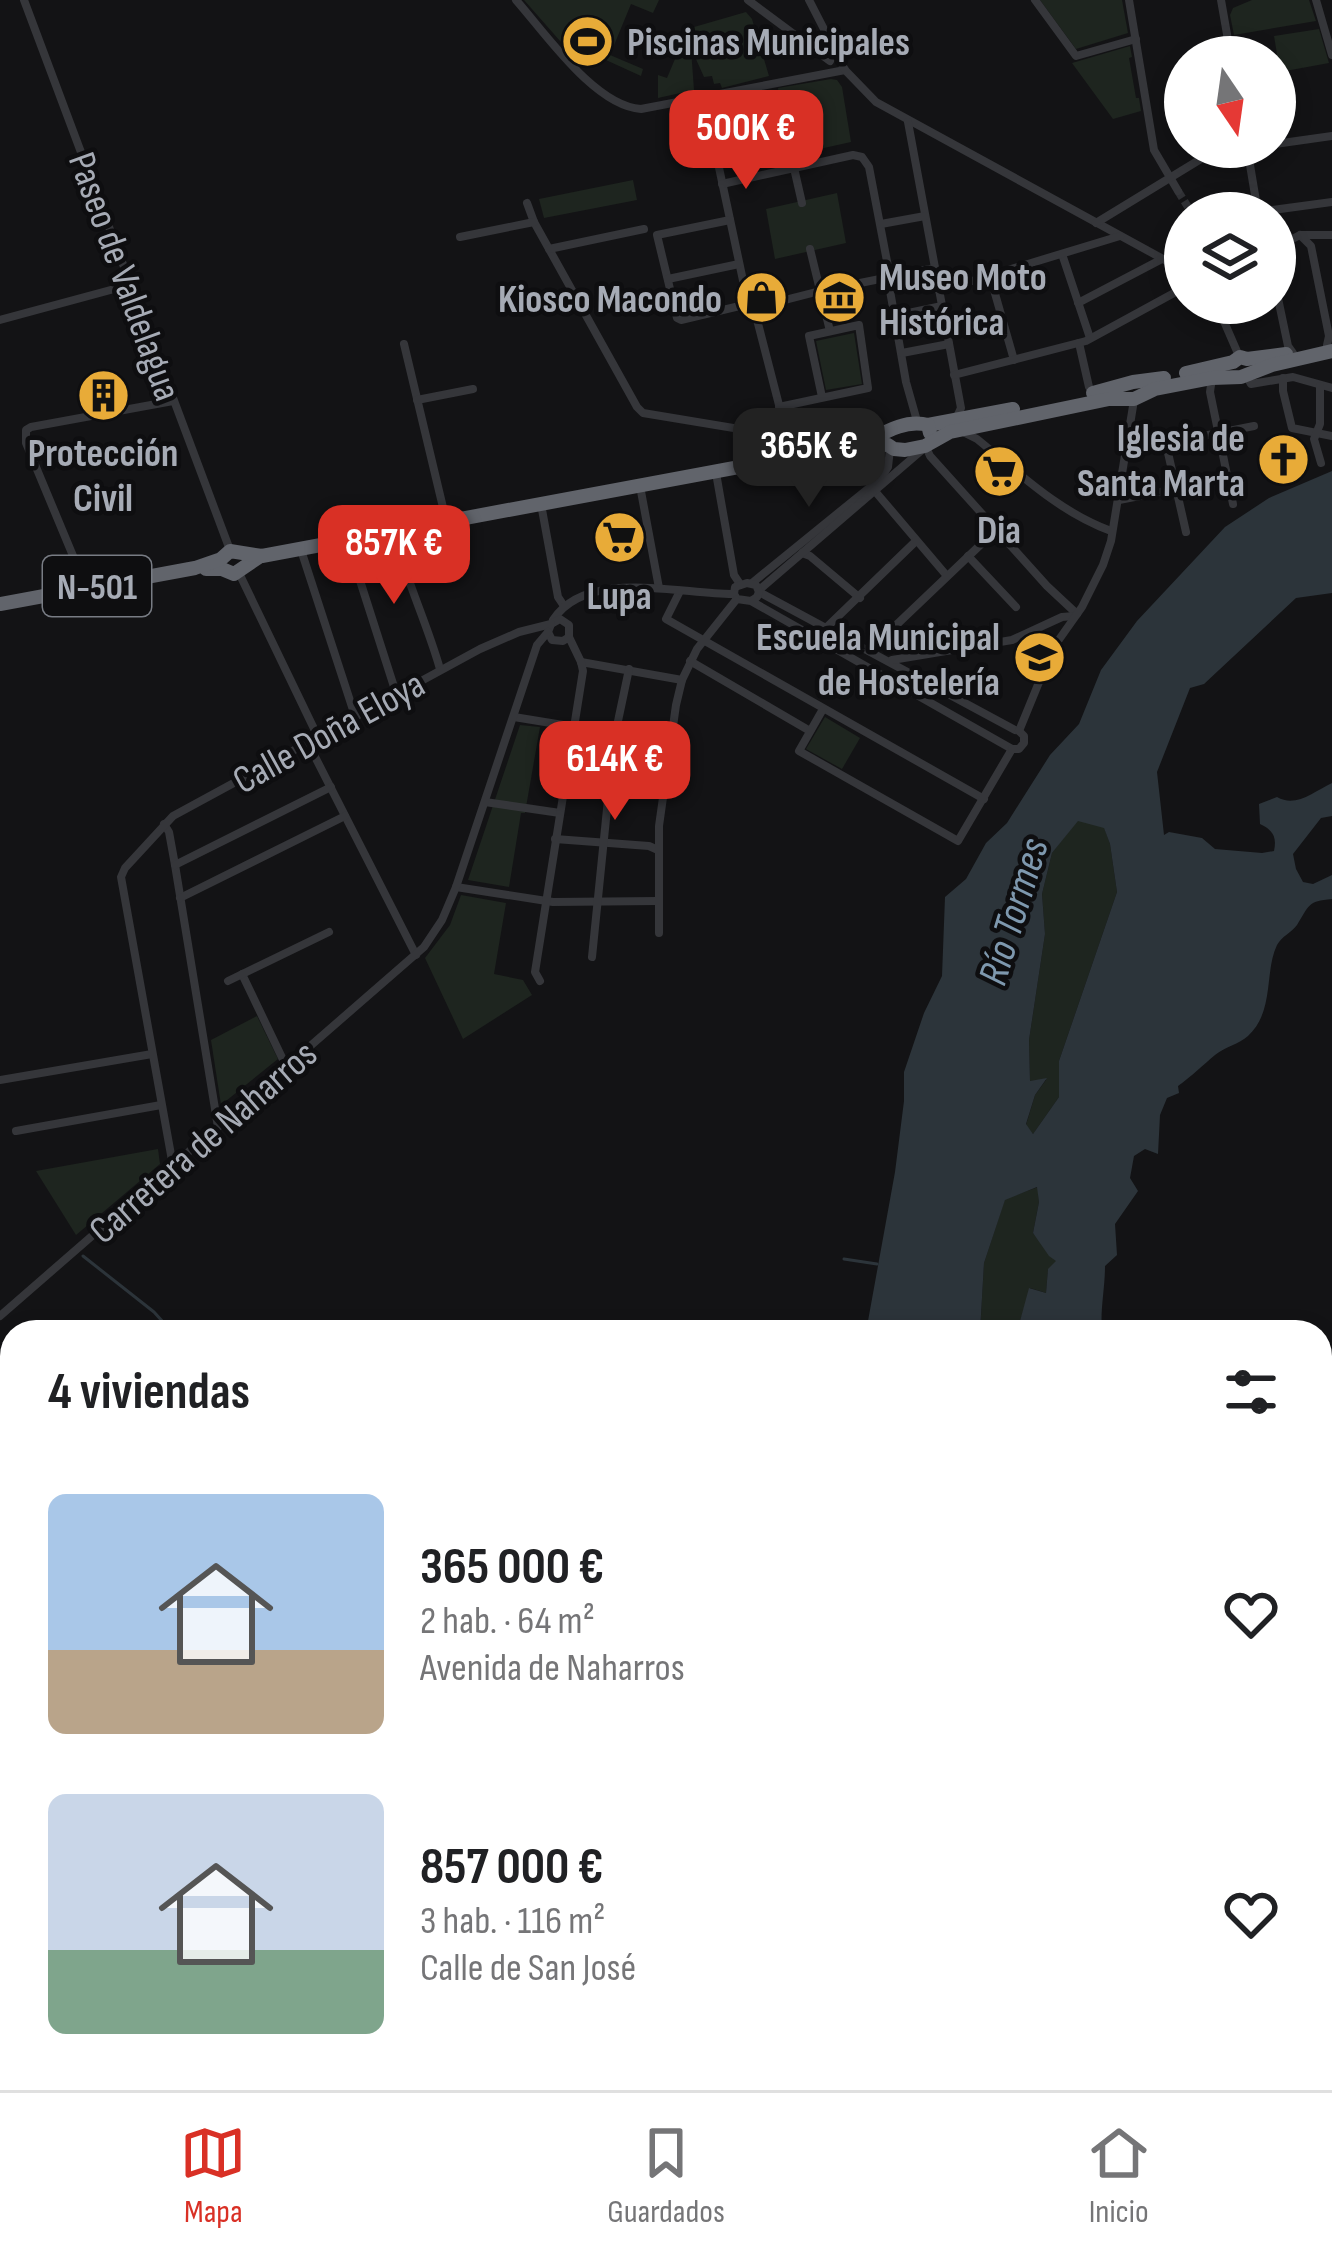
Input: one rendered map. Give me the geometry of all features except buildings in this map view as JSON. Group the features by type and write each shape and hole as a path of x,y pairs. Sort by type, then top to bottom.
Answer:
{"highway":[{"path":"862,444 905,450 926,445 956,426 1093,393 1135,392 1212,378 1293,352 1330,347"},
{"path":"233,562 716,471 792,444 827,451 862,444 892,428 956,426 1109,399 1330,347"},
{"path":"923,424 931,439 926,445"},
{"path":"889,447 892,428"},
{"name":"N-501","path":"0,604 233,562"}],"street":[{"name":"Paseo de Valdelagua","path":"24,0 233,562 318,737"},
{"path":"516,0 598,92 628,108 845,70"},
{"path":"748,0 830,61"},
{"path":"809,0 845,70 876,102 910,125 1163,258"},
{"path":"1035,0 1076,56 1136,39"},
{"path":"1129,0 1154,150 1178,191"},
{"path":"1228,36 1222,3 1235,0"},
{"path":"1316,0 1332,55"},
{"path":"704,97 740,264 792,444"},
{"path":"910,125 961,408 956,426 1063,508 1112,531"},
{"path":"1296,141 1332,136"},
{"path":"722,184 853,155 862,157 869,167 880,224 905,382 923,424"},
{"path":"794,168 802,203"},
{"path":"1096,223 1187,168"},
{"path":"527,202 643,412 792,444"},
{"path":"1296,207 1332,202"},
{"path":"880,224 925,216"},
{"path":"730,220 657,235 680,320 935,268"},
{"path":"460,236 534,222"},
{"path":"549,249 644,230"},
{"path":"1300,235 1311,246 1330,347"},
{"path":"939,291 1121,236"},
{"path":"1296,237 1332,236"},
{"path":"810,250 830,331"},
{"path":"1062,254 1090,338"},
{"path":"1078,303 1163,258"},
{"path":"668,279 740,264"},
{"path":"990,276 1014,360"},
{"path":"0,320 129,286"},
{"path":"954,374 1079,343 1164,298"},
{"path":"894,316 942,307"},
{"path":"1225,324 1251,384 1293,377 1332,388"},
{"path":"1283,324 1293,352"},
{"path":"779,406 868,388 859,325 809,336 822,397"},
{"path":"1079,343 1093,393"},
{"path":"404,344 446,522"},
{"path":"902,352 949,344"},
{"path":"1212,378 1210,392 1233,504"},
{"path":"1283,378 1292,428 1332,436"},
{"path":"1320,386 1320,424 1314,439 1322,464"},
{"path":"417,400 473,389"},
{"path":"823,709 799,751 958,841 1010,747 1006,736 1017,730 1053,648 1103,566 1119,500 1135,392"},
{"path":"87,588 26,443 26,430 173,401"},
{"path":"1127,452 1254,426"},
{"path":"754,433 769,455"},
{"path":"769,455 775,439"},
{"path":"1166,444 1186,532"},
{"path":"751,601 770,571 926,445 930,456 1076,615"},
{"path":"757,588 873,489 891,456 889,447"},
{"path":"827,451 876,452 885,471"},
{"path":"552,630 564,606 619,589 659,588 735,597 751,601 1010,747 1024,743 1017,730 757,588 740,584 734,575 716,471"},
{"path":"640,485 659,588"},
{"path":"873,489 947,575"},
{"path":"1119,500 1176,489"},
{"path":"541,504 558,597 564,606"},
{"path":"869,651 997,529"},
{"path":"393,532 440,670"},
{"path":"347,540 396,693"},
{"path":"827,628 916,541"},
{"path":"300,549 355,716"},
{"path":"800,553 810,556 860,598"},
{"path":"968,556 1016,608"},
{"path":"659,933 663,792 682,680 740,584"},
{"path":"680,591 666,619 984,800"},
{"path":"540,981 535,972 583,671 569,637 571,608 577,599"},
{"path":"889,661 1012,640 1076,615"},
{"path":"552,630 560,620 568,623"},
{"path":"552,630 563,641 569,637"},
{"name":"Calle Doña Eloya","path":"152,1054 121,877 164,824 440,670 519,632 552,630"},
{"name":"Carretera de Naharros","path":"0,1316 404,967 431,938 456,887 535,653 552,630"},
{"path":"690,661 810,731"},
{"path":"581,662 682,680"},
{"path":"592,957 609,788 629,669"},
{"path":"514,717 661,741 670,748"},
{"path":"308,742 416,955"},
{"path":"565,784 663,792"},
{"path":"175,865 331,788"},
{"path":"485,802 560,813"},
{"path":"180,898 345,816"},
{"path":"164,824 175,865 218,1126"},
{"path":"555,839 659,850"},
{"path":"456,887 545,900 658,901"},
{"path":"228,981 329,932"},
{"path":"242,974 287,1068"},
{"path":"0,1080 152,1054 172,1166"},
{"path":"16,1131 161,1105"}],"shaded area":[{"name":"Piscinas Municipales","path":"524,0 659,0 653,13 631,4 610,55 643,69 641,76 584,50 575,58"},
{"path":"1040,0 1122,0 1128,33 1076,49"},
{"path":"1252,0 1309,0 1316,21 1234,35 1233,8"},
{"path":"746,12 769,76 722,88 712,76 704,77 695,57 699,54 694,27"},
{"path":"1319,29 1329,63 1296,69 1296,36 1274,36"},
{"path":"1130,46 1141,111 1113,119 1072,63"},
{"path":"680,47 691,49 694,90 658,98 658,75 667,78"},
{"path":"831,79 842,87 851,142 739,167 729,161 719,111 779,95 778,88"},
{"path":"633,180 637,200 544,218 539,199"},
{"path":"837,193 846,243 775,259 766,209"},
{"path":"854,333 862,384 826,390 816,341"},
{"path":"825,717 860,738 842,769 806,749"},
{"path":"520,725 540,727 509,887 468,880"},
{"path":"1078,820 1104,827 1117,892 1059,1061 1059,1097 1033,1134 1026,1125 1035,1095 1046,1080 1030,1081 1029,1040 1045,934 1042,894 1052,853"},
{"path":"461,895 506,903 494,974 523,980 532,995 463,1039 425,958 450,925"},
{"path":"257,1016 278,1059 221,1105 211,1040"},
{"path":"158,1149 160,1164 76,1235 36,1171"},
{"path":"1038,1187 1033,1233 1057,1261 1048,1270 1046,1293 1030,1288 1021,1320 981,1320 984,1263 1005,1199"}],"water":[{"name":"Río Tormes","path":"1332,471 1332,593 1296,598 1204,684 1190,688 1157,772 1164,835 1202,838 1215,849 1274,851 1273,834 1260,824 1259,804 1277,797 1298,800 1332,783 1332,816 1321,818 1293,854 1303,882 1313,884 1332,875 1332,899 1310,906 1277,945 1266,1003 1256,1026 1178,1086 1179,1093 1167,1098 1160,1115 1158,1154 1145,1149 1134,1156 1130,1178 1138,1191 1115,1224 1117,1255 1105,1266 1102,1320 1020,1320 1029,1288 1046,1293 1048,1269 1056,1261 1033,1233 1037,1187 1005,1200 984,1263 981,1320 868,1320 895,1172 904,1072 942,976 945,897 966,879 986,843 1007,823 1050,755 1079,724 1101,670 1137,621 1225,527 1269,498","holes":["1078,821 1104,828 1117,892 1059,1061 1059,1097 1033,1134 1026,1124 1035,1095 1047,1078 1030,1081 1029,1040 1045,934 1042,894 1052,853"]}],"waterway":[{"path":"83,1256 161,1320"},
{"path":"844,1259 877,1264"}],"place":[{"name":"Piscinas Municipales","path":"588,41"},
{"name":"Kiosco Macondo","path":"761,298"},
{"name":"Museo Moto Histórica","path":"840,298"},
{"name":"Protección Civil","path":"103,395"},
{"name":"Iglesia de Santa Marta","path":"1284,459"},
{"name":"Dia","path":"999,472"},
{"name":"Lupa","path":"619,538"},
{"name":"Escuela Municipal de Hostelería","path":"1039,658"}]}
